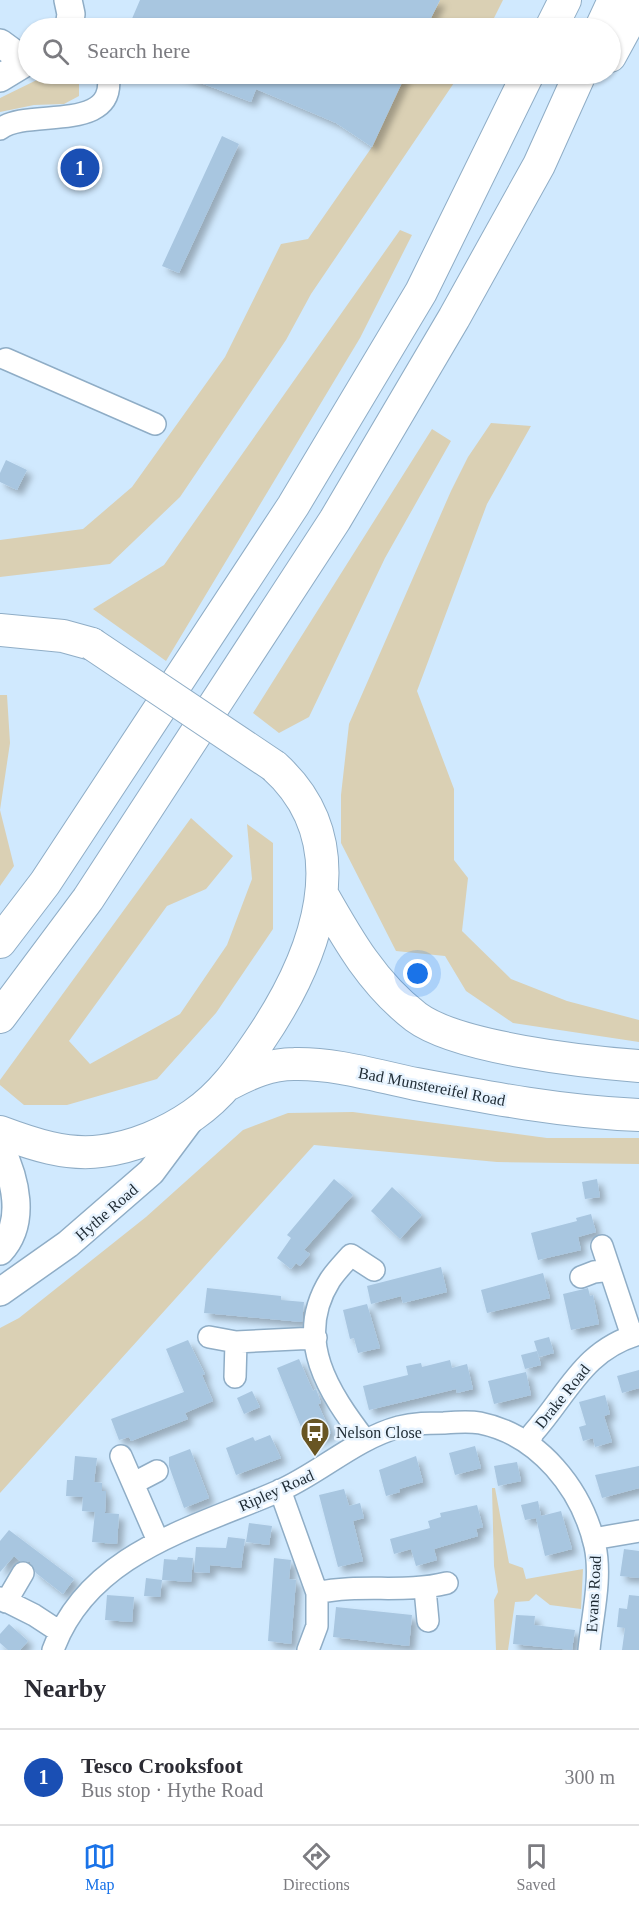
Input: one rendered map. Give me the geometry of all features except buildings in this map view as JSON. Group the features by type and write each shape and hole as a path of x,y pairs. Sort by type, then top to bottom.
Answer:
{"highway":[{"path":"555,18 564,0"},
{"path":"606,18 614,0"},
{"path":"621,37 639,3"},
{"path":"0,942 45,883 293,506 422,292 523,84"},
{"path":"539,165 575,84"},
{"path":"0,1017 88,899 335,520 454,318 539,165 592,84"},
{"path":"0,630 63,636 92,644 274,766 299,794 315,825 323,858 322,894 309,948 281,1008 229,1084 195,1114 166,1132 101,1152 75,1152 52,1148 0,1132"},
{"path":"322,894 373,977 417,1017 450,1032 506,1048 639,1066"},
{"name":"Bad Munstereifel Road","path":"229,1084 250,1072 273,1066 304,1064 339,1068 503,1101 639,1115"}],"main road":[{"path":"68,0 70,18"},
{"path":"0,43 18,54"},
{"path":"0,78 18,67"},
{"name":"Hythe Road","path":"0,1292 68,1244 151,1172 195,1114"},
{"path":"0,1147 14,1184 16,1205 14,1227 0,1251"}],"street":[{"path":"0,129 9,122 33,118 59,119 86,113 103,101 110,84"},
{"path":"2,358 154,424"},
{"name":"Drake Road","path":"529,1444 533,1433 577,1373 593,1358 635,1335 602,1246"},
{"path":"365,1440 329,1389 322,1372 316,1338 318,1311 330,1280 351,1255 374,1270"},
{"path":"581,1277 594,1272 610,1270"},
{"path":"209,1337 236,1342 316,1338"},
{"path":"235,1377 236,1342"},
{"name":"Ripley Road","path":"23,1573 3,1600 57,1641 80,1601 97,1583 158,1541 315,1473 365,1440 399,1427 420,1423 479,1423 507,1432 529,1444"},
{"name":"Evans Road","path":"529,1444 544,1455 575,1494 592,1539 597,1578 589,1650"},
{"path":"121,1456 158,1541"},
{"path":"134,1483 157,1471"},
{"path":"280,1490 317,1593 317,1626 309,1650"},
{"name":"Evans Road","path":"592,1539 639,1531"},
{"path":"317,1593 360,1587 424,1589 447,1583"},
{"path":"424,1589 428,1621"}],"shaded area":[{"path":"440,0 503,0 494,18 431,18"},
{"path":"29,84 79,84 79,96 64,104 34,105 0,112 0,98"},
{"path":"401,84 453,84 311,294 286,340 180,497 110,564 0,577 0,540 83,529 132,487 225,357 281,244 308,239 372,147"},
{"path":"400,230 412,235 360,338 166,661 93,609 164,565"},
{"path":"491,423 531,426 487,504 417,691 454,789 454,860 468,878 462,931 511,979 567,1001 639,1020 639,1042 513,1023 466,991 445,956 396,951 341,843 341,795 349,724 451,491 468,457"},
{"path":"432,429 451,441 385,558 309,717 279,733 253,713"},
{"path":"0,695 7,695 10,743 0,810"},
{"path":"0,810 14,866 0,886"},
{"path":"191,818 233,856 206,889 167,906 69,1041 90,1064 180,1014 227,945 252,879 247,824 273,843 273,929 216,1013 157,1079 67,1105 24,1105 0,1085 0,1080"},
{"path":"353,1112 547,1138 639,1138 639,1164 497,1162 314,1145 0,1493 0,1328 19,1318 146,1217 243,1130 288,1113"},
{"path":"492,1488 495,1488 509,1563 523,1568 526,1579 583,1569 581,1609 550,1605 536,1594 529,1601 515,1602 508,1650 496,1650 494,1600 498,1592 494,1566"}],"place":[{"name":"Tesco Crooksfoot","path":"80,168"},
{"name":"Nelson Close","path":"315,1458"}]}
